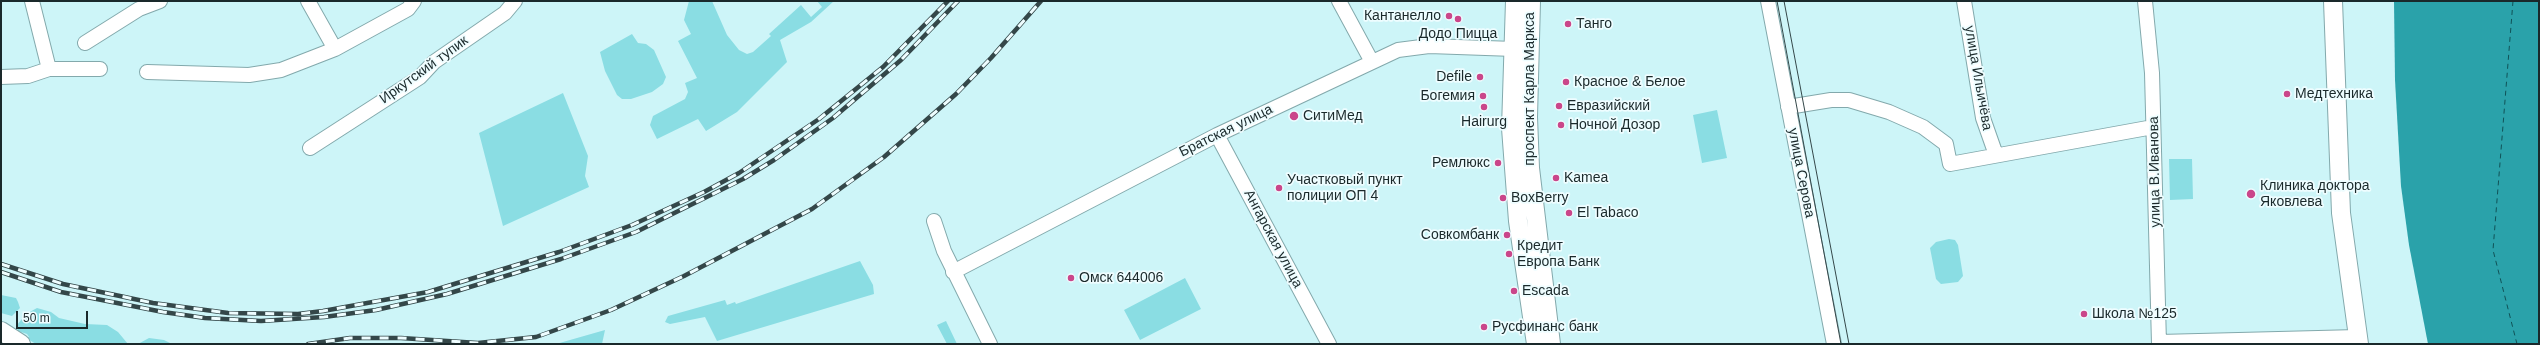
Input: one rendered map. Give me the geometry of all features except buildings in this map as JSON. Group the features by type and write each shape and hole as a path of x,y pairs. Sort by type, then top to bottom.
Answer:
{"main road":[{"name":"проспект Карла Маркса","path":"1515,1 1511,117 1512,152 1518,222 1536,344"},
{"name":"проспект Карла Маркса","path":"1530,1 1528,116 1530,168 1551,344"},
{"path":"2332,1 2341,213 2359,341"},
{"path":"1,331 21,344"}],"street":[{"path":"32,1 49,69"},
{"path":"85,43 139,9 160,1"},
{"path":"308,1 335,50"},
{"path":"147,72 265,74 281,70 335,50 408,9 414,1"},
{"name":"Иркутский тупик","path":"310,148 420,76 434,62 505,12 515,1"},
{"path":"1339,1 1372,62"},
{"name":"улица Серова","path":"1768,1 1834,344"},
{"name":"улица Ильичёва","path":"1964,1 1983,118 1996,155"},
{"name":"улица В.Иванова","path":"2145,1 2152,73 2159,343"},
{"name":"Братская улица","path":"953,272 1217,134 1398,50 1409,48 1514,48"},
{"path":"1,77 28,76 49,69 100,70"},
{"path":"1788,107 1831,100 1849,100 1888,112 1923,127 1946,144 1950,164 2154,127"},
{"name":"Ангарская улица","path":"1217,134 1329,344"},
{"path":"934,221 944,252 953,272 990,344"},
{"path":"2159,343 2359,341"}],"shaded area":[{"path":"689,1 712,1 727,35 739,50 747,54 753,52 771,36 769,34 801,5 811,17 822,7 817,1 834,1 811,22 780,40 787,62 737,112 706,131 698,119 657,139 650,125 653,116 685,99 688,92 685,83 697,78 678,41 691,34 684,20"},
{"path":"2394,1 2539,1 2539,344 2428,344 2409,245 2401,186 2395,80"},
{"path":"632,34 638,43 646,44 654,50 666,77 663,84 652,92 631,99 622,99 617,95 605,71 600,52"},
{"path":"563,93 588,156 585,176 589,187 503,226 479,133"},
{"path":"1717,110 1727,158 1702,163 1693,115"},
{"path":"2169,159 2192,159 2193,199 2170,200"},
{"path":"1949,239 1955,240 1958,245 1963,276 1958,282 1941,284 1936,279 1930,248 1936,242"},
{"path":"860,261 873,285 874,294 717,341 705,317 670,324 665,322 668,316 725,300 727,305 735,302 736,304"},
{"path":"1185,278 1201,309 1140,340 1124,310"},
{"path":"1,295 16,298 20,308 12,316 1,313"},
{"path":"37,308 51,312 59,318 85,324 107,325 118,332 128,344 36,344 26,338 29,337 27,334 18,331 17,325 26,314"},
{"path":"946,321 957,344 947,344 937,325"},
{"path":"605,330 602,344 556,344"},
{"path":"149,338 164,340 172,344 138,344"}],"ferry route":[{"path":"2513,1 2493,250 2517,344"}],"tram line":[{"path":"1777,1 1841,344"},
{"path":"1784,1 1849,344"}],"railway":[{"path":"1,264 63,284 153,303 228,313 298,314 323,311 428,292 559,252 632,225 704,192 739,173 819,119 883,67 948,1"},
{"path":"1,272 61,292 163,312 205,318 261,321 324,317 376,310 447,294 561,259 636,232 743,179 774,160 833,118 901,60 958,1"},
{"path":"308,344 350,338 401,338 478,343 536,337 611,310 684,276 812,209 884,157 956,94 991,58 1041,1"}],"place":[{"name":"Кантанелло","path":"1449,16"},
{"name":"Додо Пицца","path":"1458,19"},
{"name":"Танго","path":"1568,24"},
{"name":"Defile","path":"1480,77"},
{"name":"Красное & Белое","path":"1566,82"},
{"name":"Медтехника","path":"2287,94"},
{"name":"Богемия","path":"1483,96"},
{"name":"Евразийский","path":"1559,106"},
{"name":"Hairurg","path":"1484,107"},
{"name":"СитиМед","path":"1294,116"},
{"name":"Ночной Дозор","path":"1561,125"},
{"name":"Ремлюкс","path":"1498,163"},
{"name":"Kamea","path":"1556,178"},
{"name":"Участковый пункт полиции ОП 4","path":"1279,188"},
{"name":"Клиника доктора Яковлева","path":"2251,194"},
{"name":"BoxBerry","path":"1503,198"},
{"name":"El Tabaco","path":"1569,213"},
{"name":"Совкомбанк","path":"1507,235"},
{"name":"Кредит Европа Банк","path":"1509,254"},
{"name":"Омск 644006","path":"1071,278"},
{"name":"Escada","path":"1514,291"},
{"name":"Школа №125","path":"2084,314"},
{"name":"Русфинанс банк","path":"1484,327"}]}
